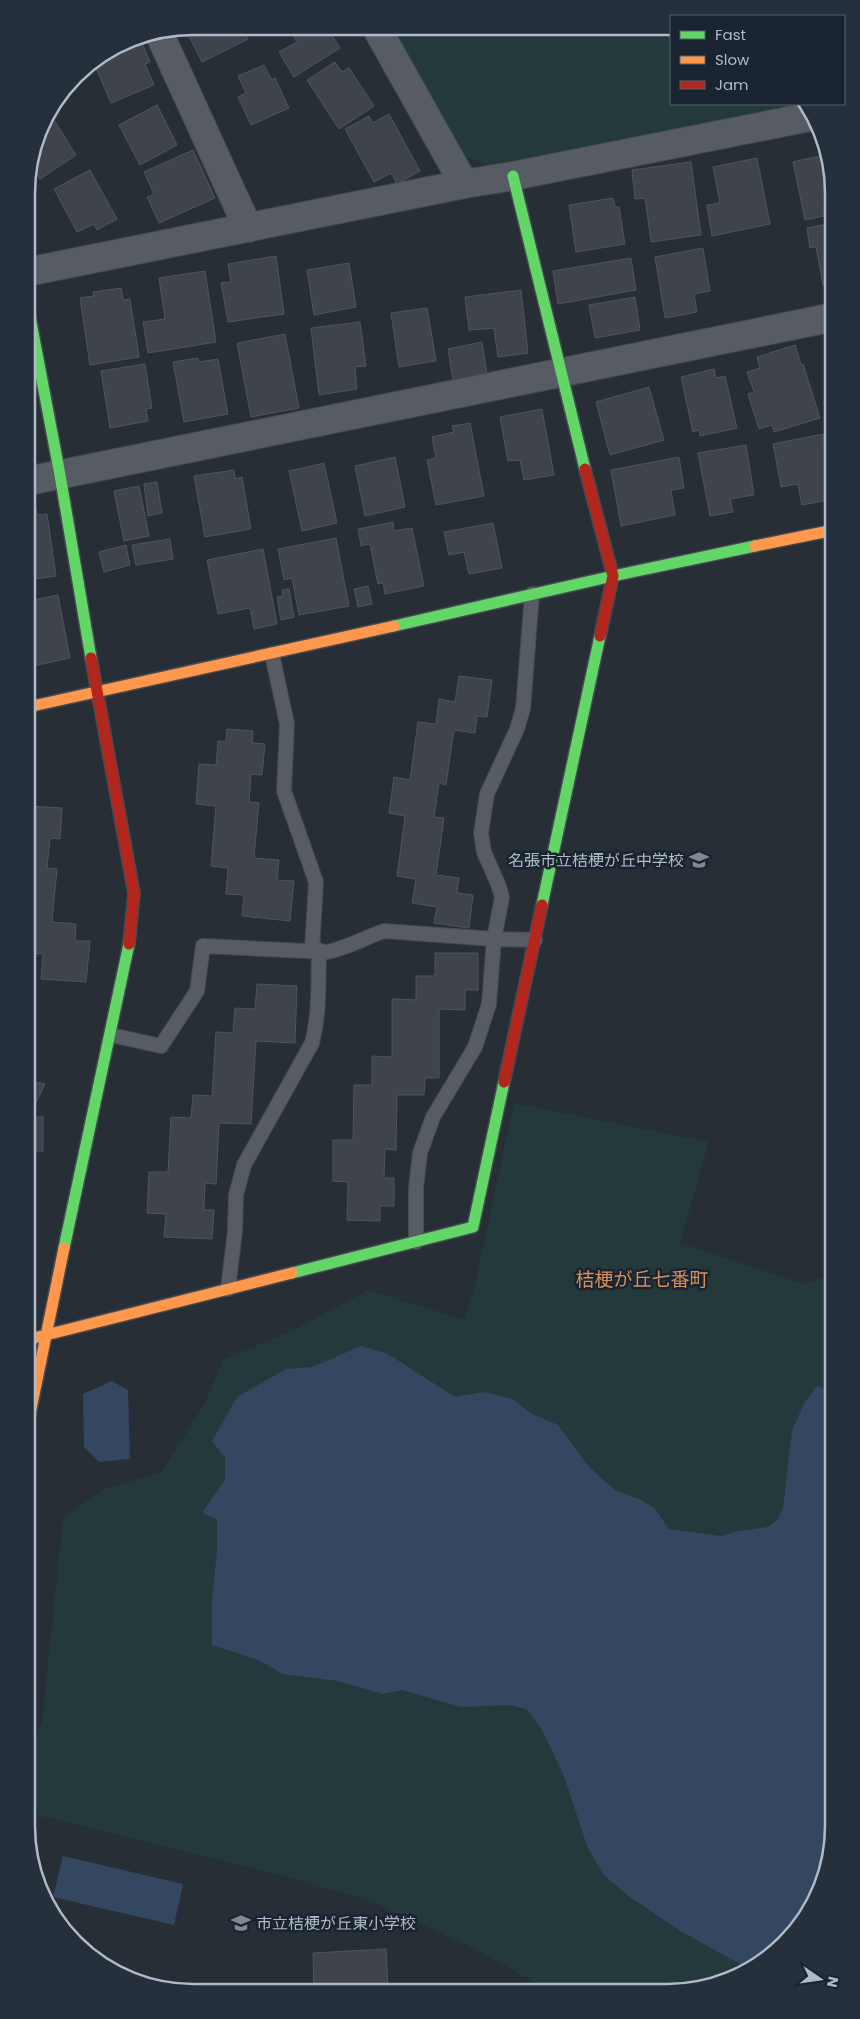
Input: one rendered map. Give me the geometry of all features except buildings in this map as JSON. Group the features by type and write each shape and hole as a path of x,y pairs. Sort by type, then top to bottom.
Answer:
{"street":[{"path":"380,35 464,184"},
{"path":"161,38 248,228"},
{"path":"35,270 806,118"},
{"path":"35,1338 473,1228 613,576 560,372 513,176"},
{"path":"35,480 825,319"},
{"path":"35,343 134,893 131,934 111,1035 35,1388"},
{"path":"35,706 272,654 613,576 825,532"}],"lane":[{"path":"416,1242 416,1188 420,1153 433,1117 475,1048 489,1004 494,940 502,898 484,852 481,833 487,794 517,729 523,708 532,594"},
{"path":"228,1289 238,1184 244,1165 312,1043 318,1007 315,950 316,882 284,791 287,724 272,654"},
{"path":"111,1035 161,1046 197,992 203,946 327,952 344,949 366,937 384,931 494,940 535,940"}],"green space":[{"path":"397,35 670,35 670,105 798,106 488,165 465,156"},
{"path":"514,1103 709,1142 680,1243 804,1284 825,1276 824,1847 820,1867 813,1886 804,1905 786,1930 755,1957 737,1968 708,1979 688,1983 667,1984 539,1984 475,1949 371,1901 294,1879 35,1815 35,1732 42,1724 63,1518 105,1488 161,1473 205,1403 223,1360 296,1329 368,1290 465,1320 474,1290"}],"water":[{"path":"361,1346 388,1354 455,1397 483,1392 513,1399 530,1413 558,1425 589,1467 615,1490 639,1499 654,1508 669,1529 721,1536 739,1531 768,1527 778,1519 783,1508 792,1430 805,1402 817,1386 825,1388 824,1847 820,1867 804,1905 786,1930 771,1945 742,1965 682,1932 627,1895 603,1874 587,1846 564,1776 541,1728 526,1709 511,1705 461,1707 402,1690 383,1694 338,1681 283,1674 258,1660 212,1645 212,1600 217,1551 217,1519 202,1513 225,1480 225,1458 212,1441 237,1397 286,1369 312,1367"},
{"path":"112,1381 128,1390 130,1459 99,1462 84,1447 83,1394"},
{"path":"63,1856 183,1884 174,1925 53,1897"}],"traffic: fast":[{"path":"513,176 585,469"},
{"path":"35,343 60,475 91,658"},
{"path":"394,626 755,546"},
{"path":"542,905 600,636"},
{"path":"64,1248 129,944"},
{"path":"292,1273 473,1227 504,1082"}],"traffic: slow":[{"path":"755,546 825,532"},
{"path":"35,705 394,626"},
{"path":"35,1390 64,1248"},
{"path":"35,1338 292,1273"}],"traffic: jam":[{"path":"585,469 613,576 600,636"},
{"path":"91,658 134,893 129,944"},
{"path":"504,1082 542,905"}],"place":[{"name":"名張市立桔梗が丘中学校","path":"699,860"},
{"name":"市立桔梗が丘東小学校","path":"241,1923"}],"district":[{"name":"桔梗が丘七番町","path":"642,1279"}]}
